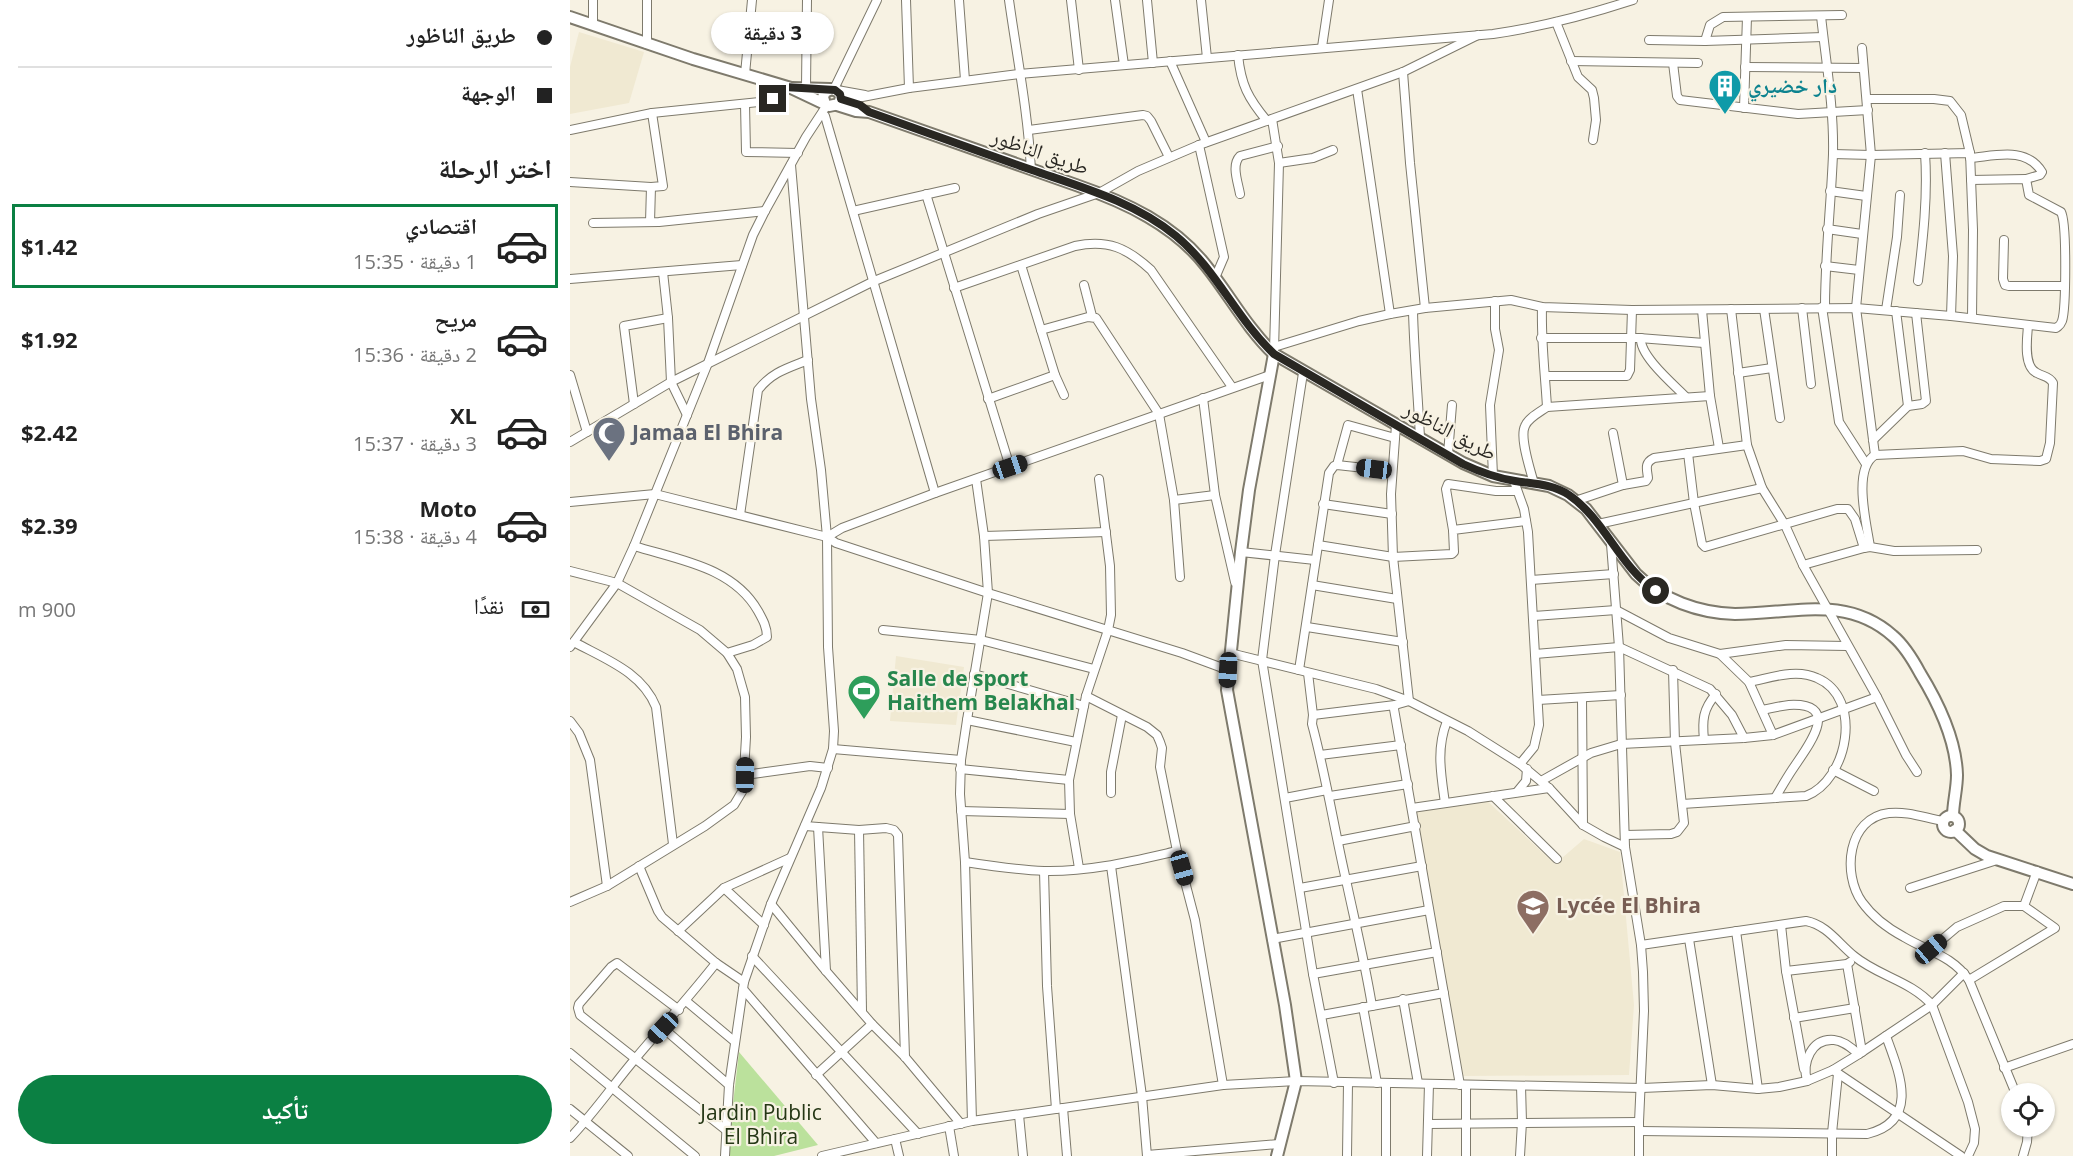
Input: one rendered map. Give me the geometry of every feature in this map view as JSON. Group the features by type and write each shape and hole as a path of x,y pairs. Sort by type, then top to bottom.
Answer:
{"street":[{"path":"593,0 593,24"},
{"path":"647,0 647,44"},
{"path":"745,74 752,0"},
{"path":"806,87 807,0"},
{"path":"869,0 871,12"},
{"path":"673,844 656,706 651,694 632,675 572,645 617,582 634,546 708,363 742,265 765,211 806,137 833,100 877,0"},
{"path":"906,0 909,88"},
{"path":"959,0 965,80"},
{"path":"1009,0 1029,130 1031,170"},
{"path":"1071,0 1079,69"},
{"path":"1115,0 1124,65"},
{"path":"1147,0 1153,63"},
{"path":"1201,0 1208,58"},
{"path":"1322,47 1329,0"},
{"path":"570,17 647,44 833,100 1019,74 1516,31 1590,14 1633,0"},
{"path":"1704,41 1710,25 1723,17 1842,15"},
{"path":"1744,108 1747,16"},
{"path":"1821,16 1833,154 1823,307 1839,422 1866,464"},
{"path":"1556,22 1579,78 1592,90 1596,120 1593,140"},
{"path":"570,442 671,381 872,282 943,252 1099,193 1131,174 1203,143 1404,72 1479,35"},
{"path":"1649,40 1704,41 1823,37"},
{"path":"1443,39 1446,51"},
{"path":"1862,48 1871,155 1856,308 1875,455"},
{"path":"1238,55 1240,76 1245,91 1269,120 1278,146 1279,163 1274,351 1240,552 1227,690 1294,1057 1296,1081 1277,1156"},
{"path":"1170,61 1203,143 1224,258 1215,278"},
{"path":"1571,61 1698,63"},
{"path":"1673,63 1677,96 1680,100 1798,114 1868,110"},
{"path":"1746,67 1863,68"},
{"path":"1404,72 1410,163 1425,308"},
{"path":"570,130 652,113 745,105 773,99 788,87 806,87 833,100"},
{"path":"1358,89 1390,314"},
{"path":"1867,99 1950,101 1962,115 1970,156 1974,280 1972,318"},
{"path":"833,100 853,211 935,492"},
{"name":"طريق الناظور","path":"833,100 856,111 869,112 1099,193 1160,223 1189,247 1215,278 1258,339 1274,351 1304,373 1463,464 1516,486 1534,484 1560,490 1575,501 1598,524 1611,544 1645,584 1668,598 1702,610 1737,614 1827,609 1874,622 1900,642 1914,663 1943,718 1955,755 1957,777 1948,819"},
{"path":"745,105 746,152 798,153"},
{"path":"570,182 661,188 664,183 652,113"},
{"path":"1029,130 1147,116 1169,157"},
{"path":"1240,194 1235,166 1237,159 1240,156 1278,146"},
{"path":"1279,163 1313,158 1333,150"},
{"path":"1918,281 1927,178 1925,153"},
{"path":"1945,153 1953,256 1951,316"},
{"path":"1833,154 2022,155 2032,160 2042,172 2040,175 2026,178 1971,180"},
{"path":"725,1156 729,1085 743,985 771,904 805,826 833,749 834,731 828,647 827,537 808,360 791,165"},
{"path":"1274,351 1359,321 1390,314 1425,308 1511,300 1542,307 1632,310 1856,308 1916,312 2056,328 2059,327 2063,316 2063,217 2061,212 2029,195 2026,178"},
{"path":"650,222 651,188"},
{"path":"853,211 955,188"},
{"path":"1830,191 1866,196"},
{"path":"926,194 1010,467"},
{"path":"1886,310 1897,237 1900,195"},
{"path":"593,223 650,222 765,211"},
{"path":"1827,230 1862,234"},
{"path":"2004,240 2003,279 2005,285 2064,286"},
{"path":"954,288 1075,246 1090,243 1118,246 1151,270 1232,387"},
{"path":"570,279 742,265"},
{"path":"1021,265 1055,375 1064,395"},
{"path":"1825,266 1859,270"},
{"path":"663,272 671,381 687,415"},
{"path":"1084,285 1092,316 1098,321 1159,414 1174,500 1180,577"},
{"path":"1493,476 1490,405 1499,350 1495,329 1495,301"},
{"path":"1542,307 1541,338 1547,407"},
{"path":"1802,308 1811,384"},
{"path":"1731,309 1747,445 1762,488 1785,525 1803,565 1917,772"},
{"path":"1764,309 1780,418"},
{"path":"1545,376 1625,377 1630,372 1636,338 1632,310"},
{"path":"1702,310 1710,396 1719,448"},
{"path":"1413,311 1420,438"},
{"path":"1896,311 1908,406"},
{"path":"1873,440 1908,406 1922,404 1926,401 1916,312"},
{"path":"1041,330 1092,316"},
{"path":"634,404 624,328 626,324 668,318"},
{"path":"1867,548 1862,490 1866,464 1875,455 1963,451 1990,459 2040,461 2046,459 2050,443 2054,383 2048,377 2033,372 2030,367 2028,326"},
{"path":"1541,338 1636,338 1704,343"},
{"path":"1636,338 1645,353 1685,396"},
{"path":"740,515 759,390 767,379 779,371 808,360"},
{"path":"1737,373 1772,368"},
{"path":"1304,373 1275,555 1262,660 1313,974 1334,1083"},
{"path":"570,375 588,432"},
{"path":"988,399 1055,375"},
{"path":"827,537 842,528 935,492 1270,375"},
{"path":"1534,484 1526,453 1524,430 1527,422 1547,407 1710,396"},
{"path":"1203,398 1215,495 1237,590"},
{"path":"1448,454 1452,405"},
{"path":"1299,670 1329,473 1337,465 1348,425 1395,438"},
{"path":"1396,425 1392,471 1393,557 1409,701"},
{"path":"1613,433 1623,485"},
{"path":"1575,501 1623,485 1646,481 1646,466 1651,459 1747,445"},
{"path":"1689,453 1694,503 1702,544 1706,548 1844,507 1852,513 1867,548"},
{"path":"1337,465 1392,471"},
{"path":"972,1121 966,862 960,811 960,769 988,593 984,536 976,479"},
{"path":"1079,868 1070,814 1069,780 1086,696 1111,615 1106,532 1099,479"},
{"path":"1318,545 1393,557 1452,554 1454,552 1453,530 1446,489 1449,484 1496,491 1516,486 1526,521 1534,616 1539,733 1534,747 1520,764"},
{"path":"1598,524 1762,488"},
{"path":"570,502 655,494 827,537 836,543 1182,653 1228,670"},
{"path":"1174,500 1215,495"},
{"path":"1323,504 1392,514"},
{"path":"1453,530 1526,521"},
{"path":"984,536 1106,532"},
{"path":"1611,544 1621,695 1625,836 1641,945 1644,1011 1639,1156"},
{"path":"634,546 722,574 748,596 765,624 767,637 753,645 727,653"},
{"path":"1803,565 1867,548 1894,551 1977,550"},
{"path":"1240,552 1315,560"},
{"path":"570,571 617,582 700,630 727,653 737,669 745,697 745,775 742,790 734,805 705,826 607,886 570,902"},
{"path":"1531,580 1614,574"},
{"path":"1312,585 1397,599"},
{"path":"1534,616 1616,610 1669,638 1720,654 1786,645 1847,646"},
{"path":"1307,627 1403,642"},
{"path":"883,630 981,640 1094,669"},
{"path":"1535,654 1618,647 1710,688 1732,715 1744,738"},
{"path":"1230,653 1376,689 1409,701 1468,731 1520,764 1550,788 1583,825 1626,847"},
{"path":"1720,654 1749,682 1773,735"},
{"path":"1625,836 1677,832 1684,823 1675,743 1673,670"},
{"path":"1308,673 1314,715 1312,724 1365,964 1367,1006 1381,1083 1386,1156"},
{"path":"1682,804 1806,796 1815,792 1839,761 1846,738 1844,708 1830,687 1816,677 1794,673 1749,682"},
{"path":"974,674 1084,706"},
{"path":"1704,740 1702,718 1707,705 1716,694"},
{"path":"1538,700 1621,695"},
{"path":"1086,696 1152,730 1160,742 1160,767 1177,851 1195,920 1223,1085"},
{"path":"1541,781 1602,749 1621,744 1675,743 1773,735 1877,697"},
{"path":"1582,699 1583,825"},
{"path":"1314,715 1395,705 1409,701"},
{"path":"1395,705 1429,910 1463,1085 1466,1156"},
{"path":"1762,710 1790,705 1805,707 1818,717 1819,724 1812,741 1775,798"},
{"path":"1111,793 1111,772 1122,716"},
{"path":"967,720 1076,742"},
{"path":"570,721 579,734 590,760 607,886"},
{"path":"1445,803 1439,756 1441,738 1447,721"},
{"path":"1320,755 1401,745"},
{"path":"833,749 961,760"},
{"path":"745,775 810,766 828,768"},
{"path":"960,769 1069,780"},
{"path":"1517,792 1526,781 1527,769"},
{"path":"1833,770 1874,791"},
{"path":"1285,798 1408,784"},
{"path":"1412,808 1550,788"},
{"path":"1493,796 1557,859"},
{"path":"960,811 1070,814"},
{"path":"2011,1083 1966,976 1960,968 1931,949 1897,933 1871,912 1862,902 1854,887 1850,856 1856,837 1867,824 1888,813 1911,814 1948,819 1946,830 1955,830 1981,853 2073,884"},
{"path":"805,826 859,830 886,828 894,830 898,835 900,842 904,1057"},
{"path":"1338,841 1416,826"},
{"path":"818,827 826,971"},
{"path":"859,830 862,1011"},
{"path":"966,862 1044,871 1111,866 1177,851"},
{"path":"678,931 724,888 790,858"},
{"path":"1910,888 1998,860"},
{"path":"639,866 658,911 678,931 743,985 816,1075 876,1143"},
{"path":"1111,866 1142,1096 1147,1156 1279,1144"},
{"path":"1300,888 1422,866"},
{"path":"1044,871 1049,1019 1067,1156"},
{"path":"2025,906 2037,871"},
{"path":"724,888 764,925"},
{"path":"771,904 826,971 961,1124"},
{"path":"822,1156 843,1154 876,1143 972,1121 1223,1085 1296,1081 1642,1088 1712,1085 1758,1089 1779,1087 1835,1072 1932,1005 1966,976 2055,928 2025,906 2004,906 1958,927 1931,949"},
{"path":"1272,939 1429,910"},
{"path":"1641,945 1806,921 1825,929 1856,957 1921,992 1932,1005 1968,1102 1975,1129 1974,1143 1968,1156"},
{"path":"1781,925 1786,971 1807,1081"},
{"path":"1736,931 1758,1089"},
{"path":"1689,939 1712,1085"},
{"path":"1313,974 1437,952"},
{"path":"752,956 918,1134"},
{"path":"1786,971 1847,964 1856,957"},
{"path":"679,1010 621,964 614,963 579,1004 578,1011 580,1015 726,1130"},
{"path":"570,1138 586,1122 636,1057 679,1010 716,963"},
{"path":"1847,964 1860,1053"},
{"path":"1322,1014 1444,993"},
{"path":"1403,999 1418,1083"},
{"path":"686,1001 734,1041"},
{"path":"1794,1018 1855,1008"},
{"path":"816,1075 843,1053 872,1024"},
{"path":"663,1028 729,1085"},
{"path":"1429,1124 1522,1122 1868,1134 1881,1131 1891,1123 1898,1113 1903,1094 1898,1069 1887,1036"},
{"path":"1804,1069 1814,1047 1823,1042 1833,1040 1860,1053"},
{"path":"2004,1068 2073,1044"},
{"path":"570,1053 695,1156"},
{"path":"1835,1072 1961,1156"},
{"path":"1832,1156 1835,1072"},
{"path":"1347,1156 1348,1083"},
{"path":"1427,1156 1429,1084"},
{"path":"1520,1156 1521,1086"},
{"path":"570,1109 628,1156"},
{"path":"1019,1115 1023,1156"},
{"path":"949,1126 954,1156"},
{"path":"2023,1156 2027,1137"},
{"path":"895,1139 899,1156"}],"shaded area":[{"path":"579,32 644,52 629,103 570,114 570,67"},
{"path":"896,656 964,667 956,725 890,721"},
{"name":"Lycée El Bhira","path":"1484,798 1555,864 1584,839 1620,852 1634,1005 1629,1075 1463,1076 1415,811"}],"green space":[{"name":"Jardin Public El Bhira","path":"739,1052 818,1145 774,1156 727,1156"}],"place":[{"name":"دار خضيري","path":"1725,115"},
{"name":"Jamaa El Bhira","path":"609,462"},
{"name":"Salle de sport Haithem Belakhal","path":"864,720"},
{"name":"Lycée El Bhira","path":"1533,935"}],"route":[{"path":"773,99 778,97 785,87 835,90 839,92 841,99 860,105 869,112 1099,193 1148,216 1176,236 1206,265 1244,321 1274,354 1463,464 1493,476 1560,490 1586,509 1636,574 1656,591"}]}
